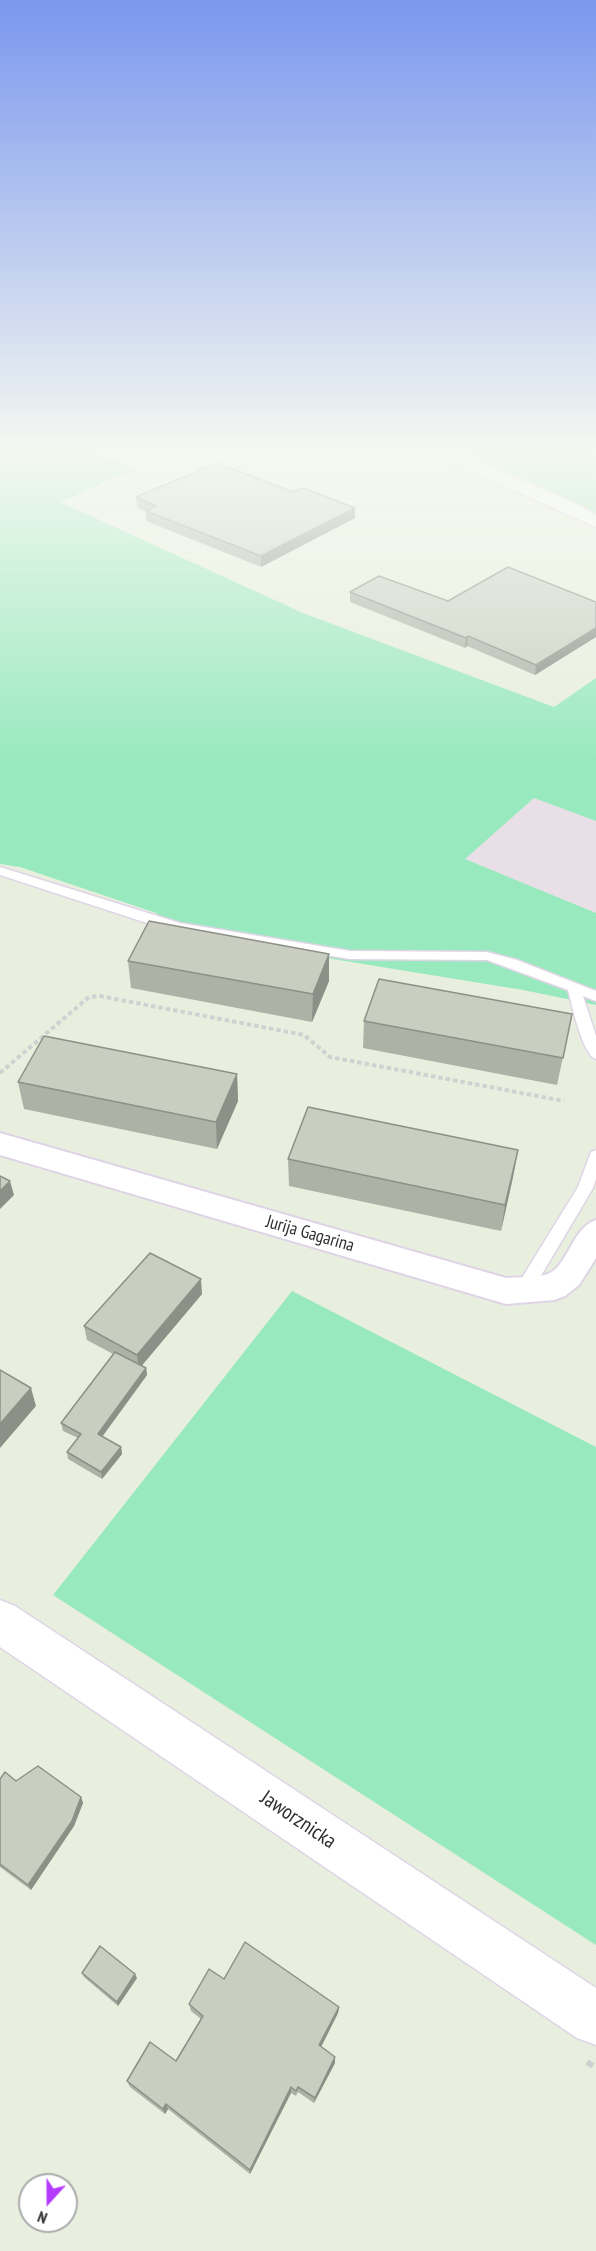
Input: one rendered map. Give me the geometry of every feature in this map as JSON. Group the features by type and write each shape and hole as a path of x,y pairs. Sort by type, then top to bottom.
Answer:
{"street":[{"name":"Jurija Gagarina","path":"0,1144 506,1291 554,1287 568,1275 596,1232"},
{"name":"Jaworznicka","path":"0,1621 596,2019"}],"lane":[{"path":"0,871 180,927 350,955 487,956 512,963 596,996"},
{"path":"575,989 581,1016 596,1054"},
{"path":"523,1291 585,1188 596,1156"}],"path":[{"path":"0,1073 89,997 100,996 304,1035 330,1057 564,1101"}],"shaded area":[{"path":"534,798 596,821 596,913 464,859"}],"green space":[{"path":"0,553 172,553 303,613 554,707 596,678 596,821 534,798 465,859 596,913 596,1005 523,990 179,934 156,913 20,867 0,864"},
{"path":"292,1291 596,1447 596,1945 53,1595"}],"building":[{"path":"508,567 596,602 596,628 536,665 468,636 466,638 350,592 379,576 448,601"},
{"path":"149,921 329,954 313,994 128,961"},
{"path":"379,979 572,1014 563,1058 364,1021"},
{"path":"44,1036 237,1074 216,1122 18,1082"},
{"path":"308,1107 518,1150 505,1205 288,1159"},
{"path":"0,1176 10,1181 0,1191"},
{"path":"150,1253 201,1279 137,1355 84,1326"},
{"path":"115,1352 146,1368 98,1434 121,1447 101,1472 67,1452 81,1434 61,1423"},
{"path":"0,1370 31,1388 0,1424"},
{"path":"38,1766 81,1797 72,1821 28,1885 0,1864 0,1779 5,1772 16,1781"},
{"path":"245,1942 339,2007 319,2045 335,2057 315,2098 298,2087 296,2091 291,2087 250,2170 166,2104 163,2109 127,2081 150,2042 176,2061 203,2016 189,2004 209,1969 224,1979"},
{"path":"100,1946 135,1974 117,2002 82,1973"}]}
